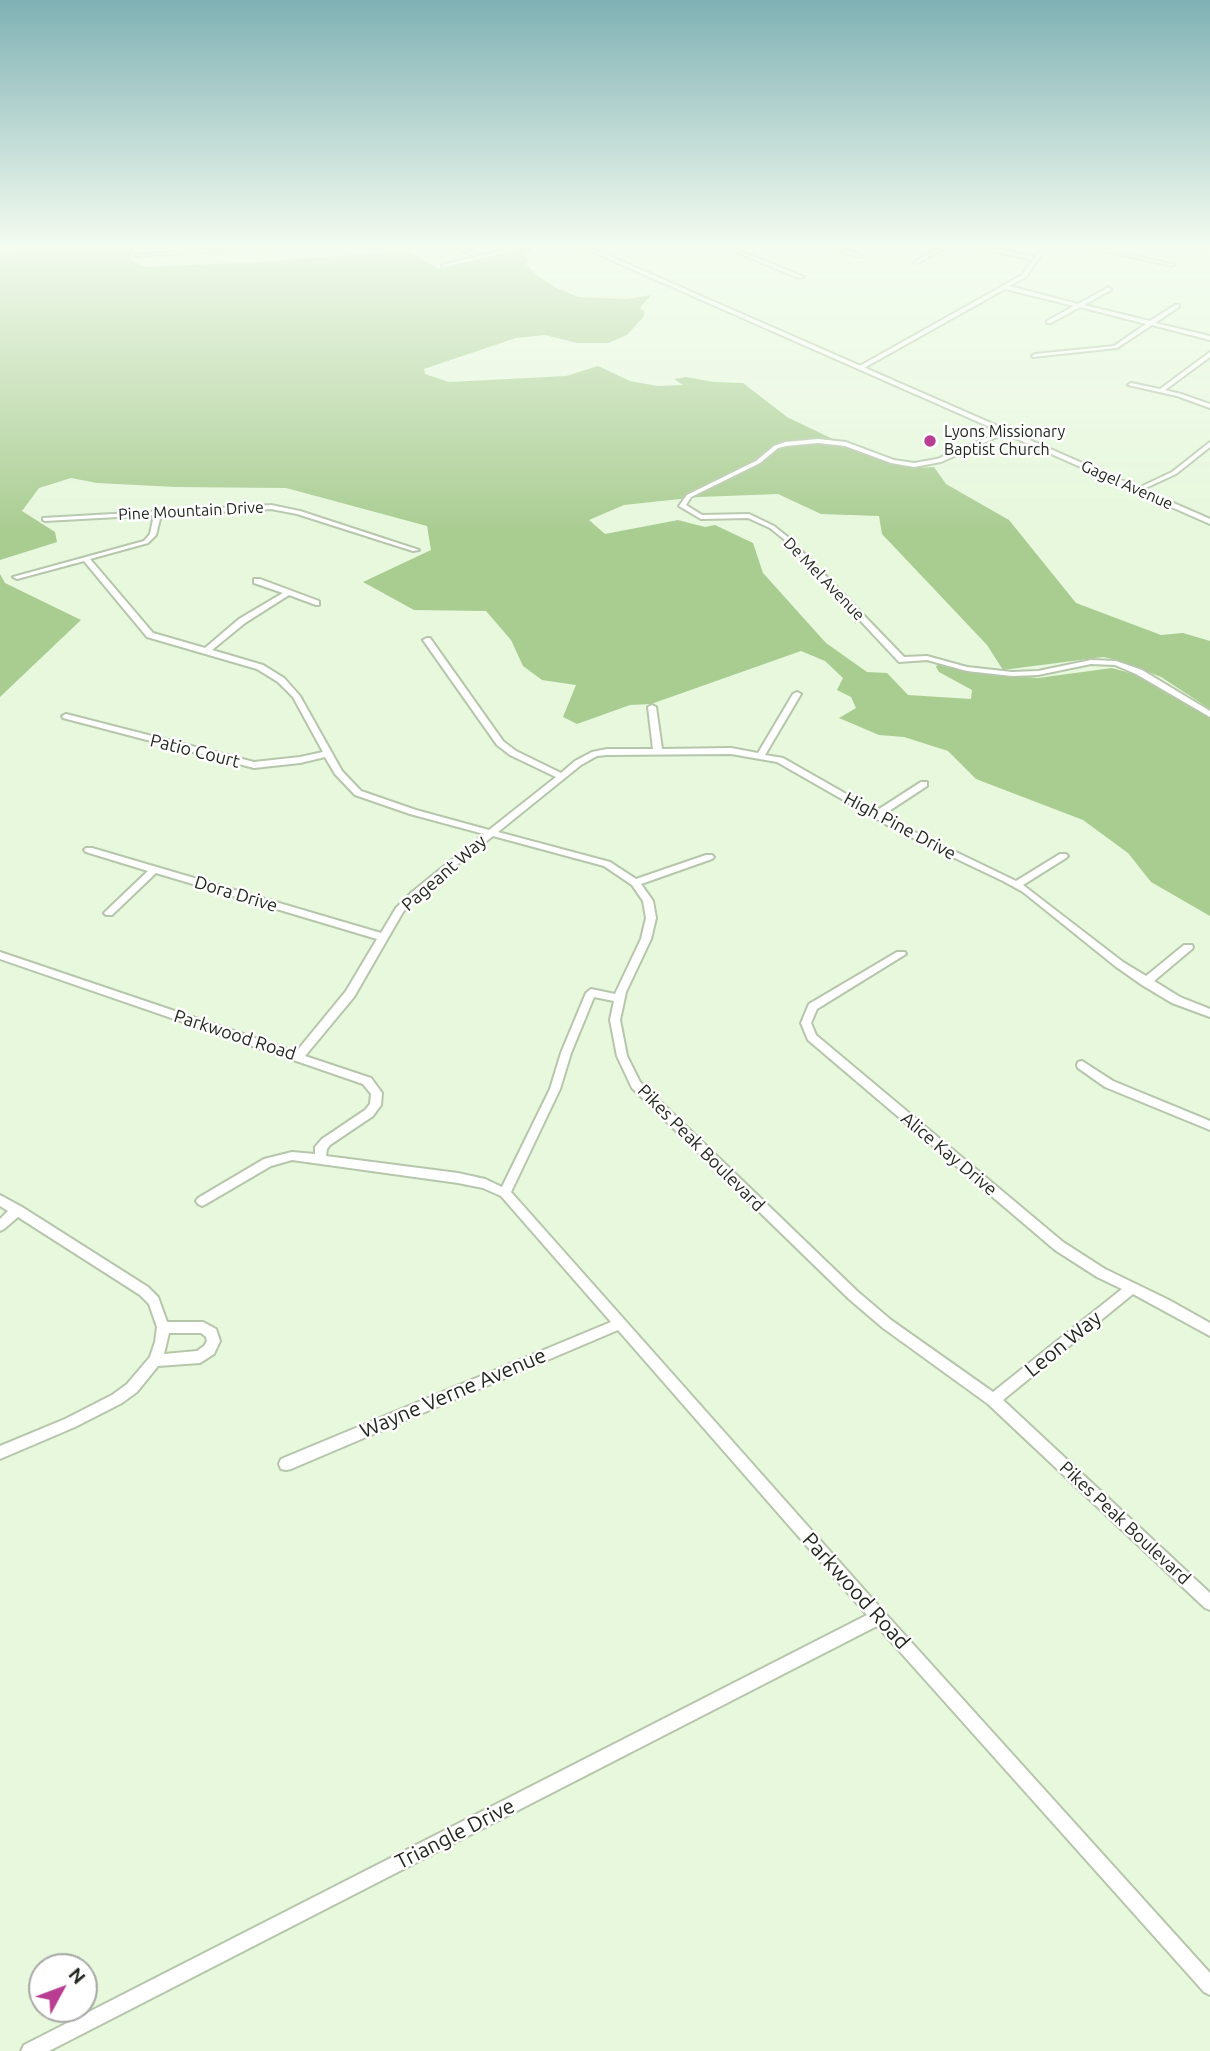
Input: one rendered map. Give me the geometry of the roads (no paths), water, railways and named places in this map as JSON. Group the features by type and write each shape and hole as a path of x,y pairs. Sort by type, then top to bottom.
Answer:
{"street":[{"name":"Gagel Avenue","path":"800,342 1210,522"},
{"path":"860,368 907,342"},
{"path":"1035,356 1111,348 1121,342"},
{"path":"1161,391 1210,354"},
{"path":"1131,385 1210,406"},
{"name":"De Mel Avenue","path":"1005,432 939,461 921,465 894,462 846,444 818,441 785,444 776,447 758,462 689,496 682,506 701,517 749,516 772,527 787,539 902,660 927,657 967,669 1013,674 1050,671 1091,662 1116,663 1146,675 1210,715"},
{"path":"1137,490 1174,472 1210,444"},
{"name":"Pine Mountain Drive","path":"45,519 251,506 281,508 415,550"},
{"path":"17,577 146,541 153,535 158,512"},
{"path":"86,559 144,631 156,639 260,667 281,680 296,696 345,782 358,793 401,808 607,864 635,883 709,857"},
{"path":"257,581 316,603"},
{"path":"205,652 243,621 288,593"},
{"path":"427,640 500,743 513,753 561,776"},
{"path":"761,755 797,694"},
{"path":"652,708 658,751"},
{"name":"Patio Court","path":"66,716 254,765 281,764 327,754"},
{"name":"High Pine Drive","path":"561,776 595,754 731,751 761,755 786,763 877,815 1016,885 1146,982 1176,1000 1210,1013"},
{"name":"Pageant Way","path":"299,1056 350,994 399,910 415,894 561,776"},
{"path":"877,815 924,784"},
{"name":"Dora Drive","path":"89,850 382,937"},
{"path":"1016,885 1063,856"},
{"path":"109,913 153,870"},
{"name":"Pikes Peak Boulevard","path":"635,883 648,901 651,918 649,929 619,998 615,1020 622,1056 636,1085 853,1295 887,1324 993,1399 1210,1603"},
{"path":"1146,982 1188,947"},
{"name":"Alice Kay Drive","path":"901,954 813,1007 806,1023 812,1037 1059,1246 1086,1265 1210,1330"},
{"name":"Parkwood Road","path":"0,955 368,1081 377,1093 375,1105 369,1113 326,1142 321,1147 320,1158"},
{"path":"505,1193 555,1089 566,1053 591,993 619,998"},
{"path":"1082,1065 1109,1084 1210,1126"},
{"name":"Parkwood Road","path":"202,1201 280,1157 320,1158 457,1178 485,1184 505,1193 879,1617 1210,1986"},
{"path":"0,1200 144,1292 154,1301 163,1327 155,1360 144,1376 117,1399 0,1453"},
{"path":"0,1226 18,1210"},
{"name":"Leon Way","path":"993,1399 1132,1288"},
{"name":"Wayne Verne Avenue","path":"286,1464 620,1324"},
{"path":"155,1360 200,1357 209,1350 214,1341 211,1333 203,1328 163,1327"},
{"name":"Triangle Drive","path":"30,2051 879,1617"}],"place":[{"name":"Lyons Missionary Baptist Church","path":"930,441"}]}
